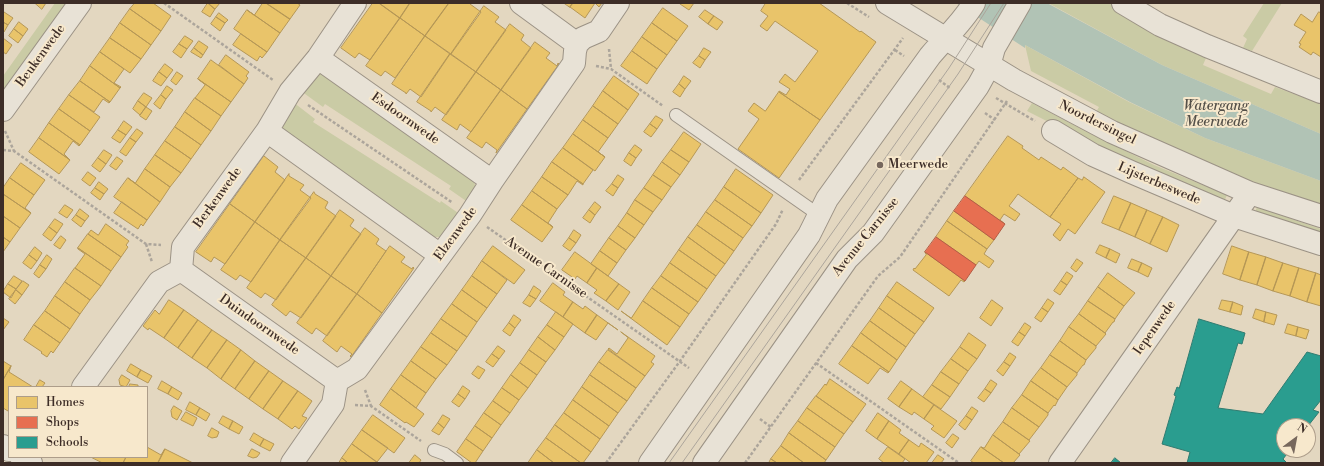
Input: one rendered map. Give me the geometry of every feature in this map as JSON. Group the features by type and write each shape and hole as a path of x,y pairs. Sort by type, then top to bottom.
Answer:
{"street":[{"name":"Beukenwede","path":"3,110 80,3"},
{"name":"Berkenwede","path":"183,247 267,131 290,92 318,58 355,3"},
{"path":"521,3 575,53"},
{"name":"Elzenwede","path":"337,381 357,369 470,215 575,53 583,38 598,31 618,3"},
{"name":"Noordersingel","path":"887,3 989,66 1112,132 1250,193 1321,216"},
{"name":"Avenue Carnisse","path":"704,463 847,259 873,233 978,86 989,66 994,48 1020,3"},
{"path":"1123,3 1160,25 1321,92"},
{"path":"650,463 809,235 827,199 921,68 944,39 957,27 972,8"},
{"name":"Esdoornwede","path":"318,58 492,181"},
{"path":"267,131 440,255"},
{"name":"Lijsterbeswede","path":"1053,131 1093,155 1234,216 1321,244"},
{"name":"Iepenwede","path":"1060,463 1250,193"},
{"path":"84,386 158,282 181,270 183,247"},
{"name":"Duindoornwede","path":"181,270 337,381"},
{"path":"292,463 333,404 337,381"}],"lane":[{"path":"676,115 819,215"},
{"path":"434,450 445,454 457,463"}],"path":[{"name":"Avenue Carnisse","path":"164,3 707,381"},
{"path":"606,463 680,362 776,224 793,188 902,38 921,25"},
{"path":"894,50 995,120"},
{"path":"575,53 611,69 676,115"},
{"path":"745,463 878,276 900,257 1006,104 1014,80"},
{"path":"1006,104 1053,131"},
{"path":"3,127 14,151"},
{"path":"3,150 14,151 146,244 183,247"},
{"path":"816,363 959,463"},
{"path":"333,404 371,406 434,450"},
{"path":"743,407 771,427"}],"green space":[{"path":"55,3 73,3 3,101 3,76"},
{"path":"1109,3 1206,58 1203,65 1271,94 1275,87 1321,104 1321,134 1162,65 1050,4"},
{"path":"1264,3 1282,3 1252,51 1243,48 1247,39 1243,36"},
{"path":"1025,45 1129,102 1205,138 1321,181 1321,208 1220,171 1095,114 1099,107 1031,71"},
{"path":"321,73 473,179 475,189 469,203 449,189 451,186 325,104 323,107 301,91 316,74"},
{"path":"293,102 315,119 313,122 440,203 441,201 461,215 441,237 433,237 284,131 282,127"},
{"path":"1032,103 1154,165 1227,195 1224,202 1129,163 1027,111"},
{"path":"1257,207 1321,229 1321,237 1254,214"}],"water":[{"name":"Watergang Meerwede","path":"956,3 1047,3 1162,65 1321,134 1321,181 1205,138 1130,102 1025,45 1025,48"}],"building: Homes":[{"path":"35,3 46,3 42,9"},
{"path":"135,3 153,3 171,16 161,31 130,9"},
{"path":"208,3 215,9 210,17 202,12"},
{"path":"208,3 220,3 215,9"},
{"path":"263,3 266,3 290,19 280,33 254,15"},
{"path":"266,3 297,3 300,5 290,19"},
{"path":"373,3 379,3 400,18 370,60 359,53 355,58 341,48"},
{"path":"379,3 410,3 400,18"},
{"path":"410,3 449,3 425,36 400,18"},
{"path":"449,3 471,3 470,4 481,12 451,54 425,36"},
{"path":"564,3 573,3 570,7"},
{"path":"573,3 595,3 585,18 570,7"},
{"path":"595,3 602,3 599,7"},
{"path":"680,3 694,3 689,10"},
{"path":"766,3 819,3 876,42 820,120 779,92 786,95 790,89 779,82 785,74 795,82 818,51 775,21 767,31 760,26 768,16 761,11"},
{"path":"484,6 499,17 495,22 506,30 476,72 451,54"},
{"path":"663,8 688,26 677,41 652,23"},
{"path":"130,9 161,31 151,45 120,23"},
{"path":"247,10 280,33 267,52 234,29"},
{"path":"705,10 714,16 708,24 699,17"},
{"path":"4,12 13,18 8,25 3,22"},
{"path":"1319,12 1321,13 1321,57 1313,52 1311,55 1299,47 1301,44 1299,43 1306,32 1294,25 1301,14 1312,22"},
{"path":"219,13 228,20 225,23 216,17"},
{"path":"714,16 723,22 717,30 708,24"},
{"path":"216,17 225,23 220,31 211,24"},
{"path":"400,18 425,36 395,78 385,71 381,76 366,66"},
{"path":"3,22 8,25 4,32 3,32"},
{"path":"19,22 28,29 23,36 14,29"},
{"path":"120,23 151,45 141,59 110,38"},
{"path":"652,23 677,41 667,55 642,37"},
{"path":"510,24 524,35 521,40 531,48 501,90 476,72"},
{"path":"14,29 23,36 18,43 9,36"},
{"path":"241,34 267,52 262,58 260,56 257,61 233,45"},
{"path":"185,36 193,41 187,49 179,44"},
{"path":"425,36 450,54 421,97 410,89 406,94 392,84"},
{"path":"642,37 667,55 657,69 632,51"},
{"path":"3,38 12,45 6,54 3,52"},
{"path":"110,38 141,59 130,73 100,52"},
{"path":"199,41 208,47 203,55 194,48"},
{"path":"535,42 550,53 546,58 557,66 558,63 559,64 527,109 501,90"},
{"path":"179,44 187,49 181,58 173,52"},
{"path":"194,48 203,55 201,58 191,52"},
{"path":"704,48 711,52 705,60 699,56"},
{"path":"632,51 657,69 647,84 621,66"},
{"path":"100,52 124,69 114,83 121,87 120,88 90,66"},
{"path":"450,54 476,72 446,115 435,107 431,112 417,102"},
{"path":"226,55 249,72 246,76 248,78 244,84 219,65"},
{"path":"699,56 705,60 700,68 693,63"},
{"path":"211,60 244,84 231,102 198,79"},
{"path":"165,64 173,70 167,78 159,72"},
{"path":"90,66 120,88 110,102 80,81"},
{"path":"159,72 167,78 161,86 153,81"},
{"path":"177,72 183,76 176,85 171,81"},
{"path":"476,72 501,90 471,132 460,124 457,130 442,120"},
{"path":"614,76 639,94 628,110 603,91"},
{"path":"684,76 691,81 685,89 679,84"},
{"path":"198,79 231,102 221,116 195,98 205,85"},
{"path":"80,81 110,102 109,103 103,99 94,112 69,95"},
{"path":"679,84 685,89 680,97 673,92"},
{"path":"167,86 173,90 166,99 161,95"},
{"path":"501,90 527,109 496,153 497,150 486,142 482,148 467,138"},
{"path":"603,91 628,110 618,124 593,106"},
{"path":"779,92 820,120 779,178 738,149 759,119 748,111 754,103 765,111"},
{"path":"144,93 152,98 146,107 138,101"},
{"path":"69,95 100,117 90,131 59,109"},
{"path":"161,95 166,99 160,109 154,104"},
{"path":"195,98 221,116 211,131 185,112"},
{"path":"138,101 146,107 140,115 133,109"},
{"path":"593,106 618,124 608,138 583,120"},
{"path":"146,107 152,111 146,120 140,116"},
{"path":"59,109 90,131 80,145 49,123"},
{"path":"185,112 211,131 201,145 175,127"},
{"path":"656,116 663,120 657,129 650,124"},
{"path":"583,120 608,138 598,152 573,134"},
{"path":"124,121 132,127 126,135 118,130"},
{"path":"49,123 80,145 79,146 73,141 64,154 70,160 39,138"},
{"path":"650,124 657,129 651,137 644,132"},
{"path":"175,127 201,145 191,159 165,141"},
{"path":"137,129 143,133 136,142 130,138"},
{"path":"118,130 126,135 120,143 112,138"},
{"path":"684,132 701,144 689,162 671,150"},
{"path":"573,134 605,157 595,171 563,148"},
{"path":"1008,136 1023,146 1022,148 1039,160 1041,157 1061,170 1063,167 1078,178 1050,217 1018,194 1009,206 1020,214 1015,221 1004,214 1000,220 1005,224 965,196"},
{"path":"39,138 70,160 59,174 29,152"},
{"path":"130,138 136,142 126,156 120,152"},
{"path":"165,141 191,159 181,173 155,155"},
{"path":"635,145 642,150 636,158 629,153"},
{"path":"563,148 593,170 583,184 552,162"},
{"path":"104,150 112,155 106,164 98,158"},
{"path":"671,150 689,162 680,175 662,162"},
{"path":"629,153 636,158 631,166 624,161"},
{"path":"155,155 181,173 170,187 145,169"},
{"path":"264,156 278,167 275,172 285,180 255,222 230,204"},
{"path":"117,157 123,161 116,170 110,166"},
{"path":"98,158 106,164 100,172 92,166"},
{"path":"552,162 583,185 577,181 568,195 542,177"},
{"path":"662,162 680,175 671,187 653,175"},
{"path":"21,163 45,180 34,195 10,178"},
{"path":"145,169 170,187 160,202 128,178 135,183"},
{"path":"736,169 773,195 761,213 724,187"},
{"path":"88,172 96,178 90,186 82,180"},
{"path":"289,174 289,176 304,185 300,190 311,198 280,240 255,222"},
{"path":"618,175 624,179 618,188 612,184"},
{"path":"653,175 671,187 662,200 644,188"},
{"path":"542,177 568,195 557,209 532,191"},
{"path":"1084,177 1105,192 1075,234 1068,229 1060,241 1053,235 1061,224 1050,217 1078,178 1082,180"},
{"path":"10,178 34,195 25,208 31,213 3,194 3,188"},
{"path":"128,178 160,202 147,220 114,197"},
{"path":"99,182 108,189 104,194 95,188"},
{"path":"612,184 618,188 613,196 606,191"},
{"path":"724,187 761,213 752,226 715,200"},
{"path":"95,188 104,194 100,200 91,193"},
{"path":"644,188 662,200 653,212 635,200"},
{"path":"532,191 557,209 548,223 553,227 522,205"},
{"path":"314,192 328,202 325,208 336,216 306,258 280,240"},
{"path":"3,194 31,213 20,228 3,216"},
{"path":"1114,196 1131,203 1119,230 1102,223"},
{"path":"635,200 653,212 644,225 627,213"},
{"path":"715,200 752,226 743,238 706,212"},
{"path":"122,202 147,220 143,226 141,224 138,229 114,213"},
{"path":"595,202 601,207 595,215 589,210"},
{"path":"1131,203 1147,210 1135,237 1119,230"},
{"path":"230,204 255,222 225,264 214,257 211,262 196,252"},
{"path":"65,205 73,210 67,218 59,213"},
{"path":"522,205 553,227 542,242 511,220"},
{"path":"80,209 89,216 85,221 76,215"},
{"path":"340,210 354,220 350,226 361,234 331,276 306,258"},
{"path":"589,210 595,215 590,223 583,218"},
{"path":"1147,210 1163,217 1150,244 1135,237"},
{"path":"954,211 994,240 987,249 947,221"},
{"path":"706,212 743,238 734,251 697,225"},
{"path":"627,213 644,225 635,238 618,226"},
{"path":"76,215 85,221 81,227 72,220"},
{"path":"3,216 20,228 10,242 3,237"},
{"path":"1163,217 1179,225 1167,252 1150,244"},
{"path":"55,219 63,224 57,233 49,227"},
{"path":"947,221 987,249 984,254 994,261 989,268 979,261 976,265 936,237"},
{"path":"255,222 280,240 251,282 240,275 236,280 221,270"},
{"path":"106,224 129,241 126,245 128,247 121,257 88,234 91,230 98,235"},
{"path":"697,225 734,251 725,264 688,237"},
{"path":"618,226 635,238 626,250 609,238"},
{"path":"49,227 57,233 51,241 43,235"},
{"path":"365,228 379,239 376,244 386,251 357,294 331,276"},
{"path":"574,230 581,235 576,243 569,238"},
{"path":"88,234 121,257 111,271 78,248"},
{"path":"61,236 66,240 60,249 54,245"},
{"path":"3,237 10,242 3,252"},
{"path":"688,237 725,264 716,276 679,250"},
{"path":"569,238 576,243 570,251 563,246"},
{"path":"609,238 626,250 617,263 600,251"},
{"path":"280,240 306,258 276,300 265,293 261,298 247,288"},
{"path":"1100,245 1110,249 1106,258 1096,253"},
{"path":"390,246 405,257 401,262 412,269 413,267 414,268 382,313 357,294"},
{"path":"493,246 525,270 514,284 482,261"},
{"path":"1232,246 1249,252 1240,280 1223,274"},
{"path":"35,247 42,253 37,261 29,255"},
{"path":"78,248 111,271 101,286 75,268 85,254"},
{"path":"1110,249 1120,254 1116,263 1106,258"},
{"path":"679,250 716,276 707,289 670,263"},
{"path":"600,251 617,263 608,276 591,264"},
{"path":"575,252 597,268 587,283 577,276 575,279 562,270"},
{"path":"925,252 965,281 964,282 961,280 949,296 913,270 926,255"},
{"path":"1249,252 1266,257 1257,285 1240,280"},
{"path":"29,255 37,261 31,269 23,263"},
{"path":"47,255 52,259 46,269 40,265"},
{"path":"1266,257 1283,263 1273,291 1257,285"},
{"path":"306,258 331,276 301,318 290,311 286,316 272,305"},
{"path":"1077,259 1083,263 1076,272 1071,268"},
{"path":"1132,259 1142,263 1138,272 1128,268"},
{"path":"482,261 507,280 497,294 472,276"},
{"path":"670,263 707,289 698,302 661,276"},
{"path":"1142,263 1152,268 1148,277 1138,272"},
{"path":"1283,263 1299,268 1290,296 1273,291"},
{"path":"40,265 46,269 39,278 34,274"},
{"path":"75,268 101,286 90,300 65,282"},
{"path":"597,268 619,284 606,301 594,293 597,290 587,283"},
{"path":"1299,268 1316,273 1307,302 1290,296"},
{"path":"1067,272 1073,276 1067,285 1061,281"},
{"path":"1108,273 1135,293 1124,306 1098,287"},
{"path":"1316,273 1321,275 1321,306 1307,302"},
{"path":"14,276 22,281 16,289 8,284"},
{"path":"331,276 357,294 327,336 316,328 312,334 297,323"},
{"path":"472,276 497,294 487,308 462,290"},
{"path":"661,276 698,302 689,314 652,288"},
{"path":"23,281 29,285 22,295 16,290"},
{"path":"1061,281 1067,285 1060,295 1054,291"},
{"path":"65,282 90,300 80,314 55,296"},
{"path":"897,282 934,308 924,322 887,296"},
{"path":"553,283 565,292 563,295 573,302 563,317 540,301"},
{"path":"8,284 16,289 11,298 3,292"},
{"path":"619,284 630,292 618,310 606,301"},
{"path":"534,286 541,291 536,299 529,295"},
{"path":"1098,287 1124,306 1115,319 1088,301"},
{"path":"652,288 689,314 680,327 643,301"},
{"path":"16,290 22,295 15,304 9,299"},
{"path":"462,290 487,308 477,322 452,304"},
{"path":"357,294 382,313 351,357 350,356 352,354 341,346 337,352 323,341"},
{"path":"529,295 536,299 530,307 523,303"},
{"path":"55,296 80,314 70,329 45,311"},
{"path":"887,296 924,322 915,334 879,308"},
{"path":"1048,299 1054,303 1048,312 1042,308"},
{"path":"169,300 184,310 164,338 149,328 148,330 143,326 155,310 159,314"},
{"path":"992,300 1003,308 991,326 980,318"},
{"path":"1222,300 1233,302 1230,312 1219,309"},
{"path":"643,301 680,327 667,345 621,311 631,318"},
{"path":"1088,301 1115,319 1105,333 1079,314"},
{"path":"573,302 583,309 585,306 597,315 585,333 563,317"},
{"path":"1233,302 1243,306 1241,315 1230,312"},
{"path":"452,304 477,322 467,337 441,319"},
{"path":"879,308 915,334 906,347 870,321"},
{"path":"1042,308 1048,312 1041,322 1035,318"},
{"path":"1256,309 1266,312 1264,322 1253,318"},
{"path":"184,310 198,320 178,348 164,338"},
{"path":"45,311 70,329 60,343 34,325"},
{"path":"556,312 573,324 564,337 547,325"},
{"path":"1266,312 1277,315 1274,325 1264,322"},
{"path":"1079,314 1106,334 1096,346 1069,327"},
{"path":"514,315 521,320 515,328 509,323"},
{"path":"597,315 618,330 608,323 596,340 585,333"},
{"path":"3,318 9,322 3,330"},
{"path":"441,319 467,337 457,351 431,333"},
{"path":"198,320 212,330 192,358 178,348"},
{"path":"870,321 906,347 897,360 861,333"},
{"path":"509,323 515,328 510,336 503,331"},
{"path":"1025,323 1031,327 1025,336 1019,332"},
{"path":"1288,324 1298,327 1296,336 1285,333"},
{"path":"34,325 60,343 53,353 51,351 47,357 24,340"},
{"path":"547,325 564,337 555,350 538,337"},
{"path":"1069,327 1096,346 1086,360 1060,341"},
{"path":"1298,327 1309,330 1306,339 1296,336"},
{"path":"212,330 227,340 207,368 192,358"},
{"path":"621,332 655,356 651,362 654,364 645,376 608,349 609,348 617,354 628,338"},
{"path":"1019,332 1025,336 1018,346 1012,342"},
{"path":"431,333 457,351 447,365 421,347"},
{"path":"861,333 897,360 889,372 852,346"},
{"path":"969,333 986,345 977,359 960,347"},
{"path":"538,337 555,350 546,362 529,350"},
{"path":"227,340 241,350 221,379 207,368"},
{"path":"1060,341 1086,360 1084,365 1077,373 1050,355"},
{"path":"498,346 505,351 499,359 492,354"},
{"path":"852,346 889,372 888,373 880,368 868,384 839,364"},
{"path":"421,347 447,365 436,379 411,361"},
{"path":"960,347 977,359 968,371 951,359"},
{"path":"241,350 255,361 235,389 221,379"},
{"path":"529,350 546,362 537,375 520,363"},
{"path":"608,350 645,376 636,388 599,362"},
{"path":"1010,353 1016,357 1010,366 1004,362"},
{"path":"492,354 499,359 493,367 486,362"},
{"path":"1050,355 1077,373 1067,387 1041,368"},
{"path":"951,359 968,371 959,384 941,372"},
{"path":"3,361 11,366 3,380"},
{"path":"255,361 269,371 249,399 235,389"},
{"path":"411,361 436,379 426,393 401,375"},
{"path":"599,362 636,388 627,401 590,375"},
{"path":"1004,362 1010,366 1003,376 997,371"},
{"path":"520,363 537,375 528,388 511,375"},
{"path":"131,364 141,370 137,377 127,371"},
{"path":"11,366 9,372 31,386 8,386 8,411 3,408 3,380"},
{"path":"478,366 485,370 479,379 472,374"},
{"path":"1041,368 1067,387 1058,400 1031,381"},
{"path":"141,370 152,376 148,383 137,377"},
{"path":"269,371 283,381 263,409 249,399"},
{"path":"941,372 959,384 950,397 932,385"},
{"path":"122,375 130,380 127,386 123,386 120,385 119,380"},
{"path":"401,375 426,393 416,408 391,389"},
{"path":"511,375 528,388 519,400 502,388"},
{"path":"590,375 627,401 618,413 582,387"},
{"path":"830,379 866,404 853,422 816,396"},
{"path":"40,380 45,383 43,386 37,386"},
{"path":"991,380 997,384 991,393 985,389"},
{"path":"162,381 172,387 168,394 158,389"},
{"path":"283,381 298,391 278,419 263,409"},
{"path":"901,381 912,389 899,407 888,399"},
{"path":"1031,381 1058,400 1055,406 1054,405 1048,413 1022,395"},
{"path":"130,384 138,385 138,386 129,386"},
{"path":"932,385 950,397 941,409 923,397"},
{"path":"463,386 470,391 465,399 458,394"},
{"path":"172,387 182,393 178,400 168,394"},
{"path":"582,387 618,413 609,426 573,400"},
{"path":"502,388 519,400 510,413 493,401"},
{"path":"391,389 424,414 414,427 406,422 405,423 380,405"},
{"path":"912,389 934,405 924,419 914,412 912,415 899,407"},
{"path":"985,389 991,393 984,402 978,398"},
{"path":"298,391 312,401 302,416 307,418 299,429 295,426 292,429 278,419"},
{"path":"458,394 465,399 459,407 452,402"},
{"path":"1022,395 1048,413 1039,427 1012,408"},
{"path":"816,396 853,422 844,434 807,408"},
{"path":"573,400 609,426 600,439 564,413"},
{"path":"493,401 510,413 501,425 484,413"},
{"path":"190,402 200,408 196,415 186,410"},
{"path":"934,405 957,421 944,438 931,429 934,426 924,419"},
{"path":"174,406 182,411 177,420 172,417 171,411"},
{"path":"972,407 978,411 972,420 966,416"},
{"path":"200,408 210,414 206,421 196,415"},
{"path":"807,408 844,434 835,447 798,421"},
{"path":"1012,408 1039,427 1029,440 1003,422"},
{"path":"186,412 197,418 193,426 181,420"},
{"path":"484,413 501,425 492,438 475,426"},
{"path":"564,413 600,439 591,452 555,425"},
{"path":"878,413 889,421 877,439 866,431"},
{"path":"373,415 405,438 394,453 362,430"},
{"path":"443,415 450,419 444,428 438,423"},
{"path":"223,416 233,421 229,429 219,423"},
{"path":"966,416 972,420 965,430 959,425"},
{"path":"233,421 243,427 239,434 229,429"},
{"path":"798,421 835,447 826,460 789,433"},
{"path":"889,421 901,430 899,433 909,440 899,454 877,439"},
{"path":"1003,422 1030,441 1019,454 993,435"},
{"path":"438,423 444,428 439,435 432,431"},
{"path":"555,425 591,452 583,463 546,438"},
{"path":"475,426 492,438 483,451 466,439"},
{"path":"212,428 219,432 217,437 212,438 208,436"},
{"path":"362,430 388,448 377,462 352,444"},
{"path":"254,433 264,439 260,446 250,440"},
{"path":"789,433 826,460 824,463 804,463 781,446"},
{"path":"953,434 959,438 952,448 946,443"},
{"path":"993,435 1020,455 1013,463 1004,463 981,447 984,448"},
{"path":"546,438 581,463 554,463 537,450"},
{"path":"264,439 274,444 270,451 260,446"},
{"path":"466,439 483,451 475,463 472,463 457,452"},
{"path":"909,440 919,447 921,443 934,452 926,463 911,463 899,454"},
{"path":"352,444 378,463 348,463 342,458"},
{"path":"781,446 804,463 777,463 771,459"},
{"path":"888,447 905,459 902,463 884,463 879,459"},
{"path":"981,447 1004,463 974,463 971,461"},
{"path":"148,448 161,455 165,449 158,463 123,463 126,458 148,458"},
{"path":"165,449 193,463 158,463"},
{"path":"252,449 260,453 257,457 253,458 248,456"},
{"path":"537,450 554,463 528,463"},
{"path":"415,455 421,460 419,463 409,463"},
{"path":"938,455 944,459 941,463 932,463"},
{"path":"93,458 126,458 123,463 103,463"},
{"path":"342,458 348,463 339,463"},
{"path":"771,459 777,463 769,463"}],"building: Shops":[{"path":"965,196 1005,224 994,240 954,211"},
{"path":"936,237 976,265 965,281 925,252"}],"building: Schools":[{"path":"1199,319 1245,333 1242,344 1238,343 1218,408 1263,414 1307,352 1321,356 1321,400 1313,410 1319,412 1314,418 1276,418 1276,458 1284,458 1287,463 1187,463 1190,452 1162,444 1176,396 1174,395 1177,387 1179,388"},
{"path":"1115,458 1121,463 1111,463"}],"tram line":[{"path":"669,463 949,68 991,3"},
{"path":"682,463 958,74 1004,3"}],"place":[{"name":"Meerwede","path":"880,165"}]}
